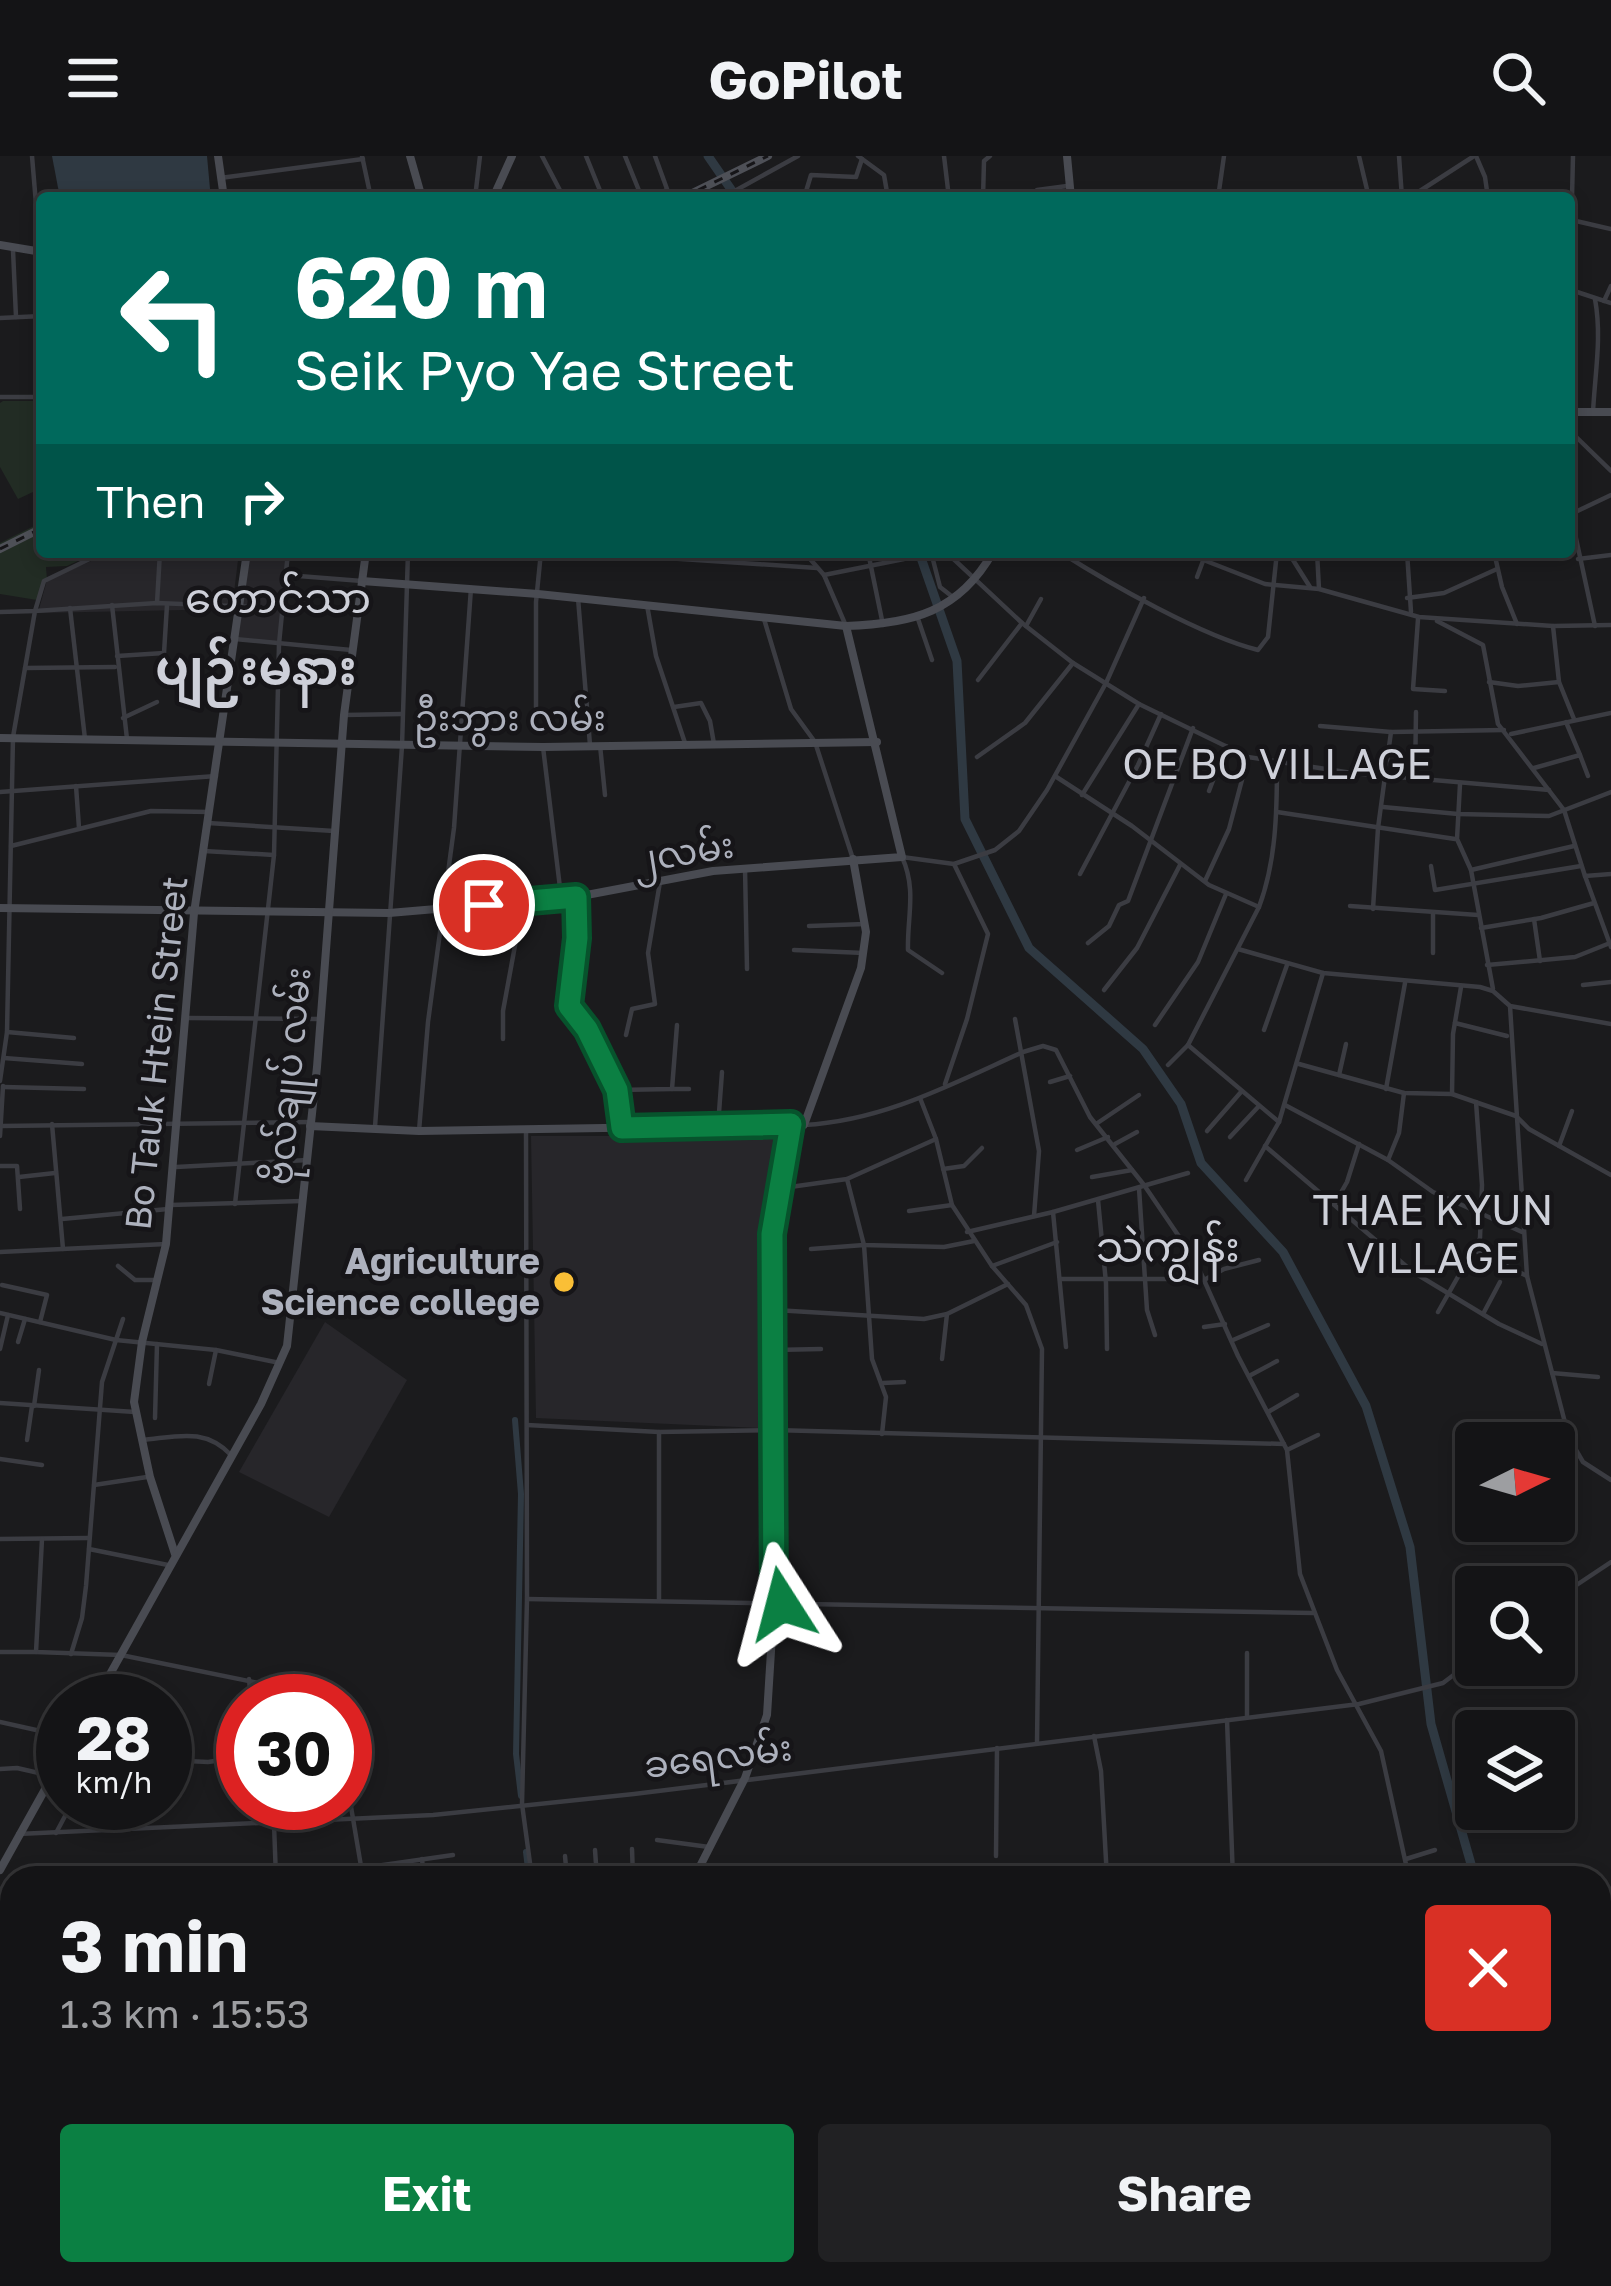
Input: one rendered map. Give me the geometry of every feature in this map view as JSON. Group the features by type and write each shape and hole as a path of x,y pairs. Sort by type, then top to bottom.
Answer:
{"street":[{"path":"32,156 36,199"},
{"path":"218,156 223,192"},
{"path":"410,156 420,192"},
{"path":"477,192 480,156"},
{"path":"496,192 512,156"},
{"path":"542,156 561,192"},
{"path":"586,156 601,192"},
{"path":"625,156 640,192"},
{"path":"655,156 666,192"},
{"path":"735,192 798,156"},
{"path":"944,156 948,192"},
{"path":"983,192 984,161 990,156"},
{"path":"1066,156 1070,192"},
{"path":"1215,192 1224,156"},
{"path":"1359,156 1368,192"},
{"path":"1399,156 1405,192"},
{"path":"1454,156 1454,168"},
{"path":"1416,192 1475,156 1488,192"},
{"path":"1574,156 1574,192"},
{"path":"220,178 363,157 369,192"},
{"path":"805,192 811,175 854,178 860,158 884,175 887,192"},
{"path":"1037,190 1070,186"},
{"path":"1575,220 1611,229"},
{"path":"0,245 36,252"},
{"path":"13,250 16,316"},
{"path":"1575,292 1608,302 1611,286"},
{"path":"1593,412 1602,338 1595,299"},
{"path":"0,318 36,316"},
{"path":"0,397 36,397"},
{"path":"1575,412 1611,412"},
{"path":"1575,436 1611,471"},
{"path":"1575,513 1611,495"},
{"path":"1575,542 1595,626"},
{"path":"1578,559 1611,555"},
{"path":"0,1136 7,1033 3,1021 4,908 11,846 13,737 41,584 91,558"},
{"path":"157,603 160,558"},
{"name":"Bo Tauk Htein Street","path":"175,1554 135,1412 142,1342 166,1244 194,913 246,558"},
{"path":"235,1204 274,855 287,558"},
{"name":"ဗိုလ်ချုပ် လမ်း","path":"110,1674 280,1363 294,1306 344,715 364,558"},
{"path":"375,1130 402,746 408,558"},
{"path":"536,707 541,558"},
{"path":"668,558 817,568"},
{"path":"809,558 824,574 846,626 877,742 913,905 908,950 942,974"},
{"path":"870,558 884,625"},
{"path":"933,558 940,586 951,601"},
{"path":"952,558 1073,663 1139,704 1248,757 1387,777 1549,790"},
{"path":"286,575 538,594 846,626 884,625 951,601 976,581 989,558"},
{"path":"1071,558 1144,598 1258,650 1264,645 1276,558"},
{"path":"1196,558 1274,586 1310,587 1419,617 1611,625"},
{"path":"1292,558 1310,587"},
{"path":"1317,558 1319,589"},
{"path":"1407,558 1408,610 1419,617"},
{"path":"1495,558 1517,624"},
{"path":"824,574 904,559"},
{"path":"1197,577 1203,561"},
{"path":"1407,598 1444,593 1497,569"},
{"path":"418,1131 428,1022 446,908 470,588"},
{"path":"578,598 605,795"},
{"path":"902,857 957,864 995,850 1019,831 1106,683 1144,598"},
{"path":"978,680 1041,599"},
{"path":"0,612 157,603 283,608"},
{"path":"112,604 127,739"},
{"path":"117,656 164,652 166,604"},
{"path":"647,605 656,656 685,743"},
{"path":"70,608 85,739"},
{"path":"918,616 932,660"},
{"path":"1419,617 1413,688 1445,692"},
{"path":"764,618 791,709 815,742 853,859 865,924 864,953 804,1125"},
{"path":"1433,619 1483,645 1498,724 1564,810 1610,945 1575,957 1487,965"},
{"path":"1553,626 1559,682 1588,776"},
{"path":"235,639 351,650"},
{"path":"977,757 1025,723 1073,663"},
{"path":"25,668 118,667"},
{"path":"1489,682 1518,686 1559,682"},
{"path":"123,718 157,701"},
{"path":"674,707 700,703 715,745"},
{"path":"1082,795 1139,704"},
{"path":"1415,780 1416,712"},
{"path":"344,715 402,714"},
{"path":"1079,874 1161,714"},
{"path":"1320,726 1506,732 1609,714 1611,724"},
{"path":"1088,943 1109,926 1119,905 1128,901 1193,728"},
{"path":"1373,909 1391,731"},
{"name":"ဦးဘွား လမ်း","path":"0,738 461,747 877,742"},
{"path":"1210,791 1226,746"},
{"path":"543,747 561,897"},
{"path":"1534,768 1580,755"},
{"path":"1205,882 1229,829 1248,757"},
{"path":"1168,1065 1188,1045 1266,889 1277,812 1277,764"},
{"path":"0,792 216,776"},
{"path":"1054,776 1205,882 1259,907"},
{"path":"1460,784 1457,839 1471,870 1493,991"},
{"path":"76,786 80,829"},
{"path":"1383,807 1550,816 1611,792"},
{"path":"11,846 151,811 336,832"},
{"path":"1277,812 1457,839"},
{"path":"1471,870 1574,846"},
{"path":"204,851 274,855"},
{"name":"၂လမ်း","path":"4,908 388,913 576,897 745,868 902,857"},
{"path":"944,1088 988,934 957,864"},
{"path":"1104,990 1137,948 1180,865"},
{"path":"1431,866 1432,889 1581,866"},
{"path":"745,868 747,969"},
{"path":"1585,876 1611,874"},
{"path":"626,1034 632,1009 655,1004 648,953 660,882"},
{"path":"1155,1025 1198,962 1226,894"},
{"path":"576,897 577,938 569,1006 587,1029 617,1090 622,1128"},
{"path":"502,1039 523,902"},
{"path":"1481,928 1594,904"},
{"path":"1349,907 1478,915"},
{"path":"1433,914 1433,952"},
{"path":"1534,920 1540,961"},
{"path":"809,926 865,924"},
{"path":"794,950 864,953"},
{"path":"1238,950 1323,973 1480,987 1510,1006 1611,1024"},
{"path":"1264,1030 1287,965"},
{"path":"1246,1180 1279,1122 1323,973"},
{"path":"1480,987 1490,982"},
{"path":"1582,985 1611,982"},
{"path":"1386,1089 1405,983"},
{"path":"1451,1094 1461,987"},
{"path":"1510,1006 1527,1276 1574,1451 1611,1480"},
{"path":"186,1018 320,1019"},
{"path":"1015,1018 1039,1151 1034,1216"},
{"path":"1455,1023 1510,1036"},
{"path":"672,1089 677,1025"},
{"path":"7,1033 74,1038"},
{"path":"1339,1075 1346,1044"},
{"path":"1188,1045 1279,1122"},
{"path":"1,1126 177,1121 418,1131 836,1123 920,1098 1023,1052 1042,1046 1056,1050 1096,1124 1204,1280 1286,1447 1297,1559 1337,1670 1381,1751 1407,1866"},
{"path":"4,1058 82,1064"},
{"path":"1299,1064 1404,1093 1451,1094 1516,1116 1611,1175"},
{"path":"718,1127 722,1072"},
{"path":"1050,1082 1070,1076"},
{"path":"2,1083 84,1088"},
{"path":"617,1090 689,1089"},
{"path":"1207,1131 1241,1092"},
{"path":"1388,1160 1402,1118 1404,1093"},
{"path":"1096,1124 1139,1095"},
{"path":"920,1098 952,1205 992,1266 1026,1305 1039,1336 1037,1743"},
{"path":"1438,1312 1476,1251 1483,1215 1476,1102"},
{"path":"1285,1105 1388,1160 1433,1192 1523,1233"},
{"path":"1230,1137 1259,1106"},
{"path":"1559,1146 1572,1111"},
{"path":"52,1124 63,1252"},
{"path":"700,1866 745,1778 766,1715 778,1604 779,1430 772,1234 791,1124"},
{"path":"526,1129 523,1804 531,1866"},
{"path":"1114,1144 1137,1132"},
{"path":"1077,1150 1108,1138"},
{"path":"779,1188 847,1179 936,1139"},
{"path":"1335,1203 1359,1144"},
{"path":"1265,1147 1413,1272 1545,1345"},
{"path":"943,1168 970,1162 982,1148"},
{"path":"175,1167 308,1160"},
{"path":"0,1166 17,1166 20,1209"},
{"path":"1092,1177 1132,1170"},
{"path":"19,1177 57,1173"},
{"path":"967,1232 1188,1173"},
{"path":"847,1179 864,1244 872,1359 886,1397 882,1434"},
{"path":"1142,1187 1147,1310 1155,1335"},
{"path":"1098,1200 1108,1349"},
{"path":"62,1219 169,1207 303,1202"},
{"path":"909,1211 952,1205"},
{"path":"1053,1212 1066,1347"},
{"path":"812,1250 864,1244 944,1247 974,1241"},
{"path":"992,1266 1057,1242"},
{"path":"0,1252 166,1244"},
{"path":"1476,1251 1527,1276"},
{"path":"1204,1280 1259,1260"},
{"path":"118,1266 135,1280 156,1280"},
{"path":"1061,1279 1179,1279"},
{"path":"1482,1314 1501,1282"},
{"path":"775,1310 925,1319 947,1314 1008,1284"},
{"path":"2,1286 46,1295 40,1322"},
{"path":"0,1349 4,1314 116,1340 216,1350 280,1363"},
{"path":"942,1359 947,1314"},
{"path":"18,1342 24,1335 25,1319"},
{"path":"71,1654 82,1618 102,1382 123,1319"},
{"path":"1204,1327 1225,1324"},
{"path":"1232,1340 1268,1325"},
{"path":"155,1418 157,1344"},
{"path":"774,1350 821,1348"},
{"path":"209,1384 216,1350"},
{"path":"1249,1376 1277,1361"},
{"path":"27,1440 39,1370"},
{"path":"1552,1373 1598,1377"},
{"path":"883,1383 904,1382"},
{"path":"1268,1412 1297,1395"},
{"path":"0,1403 135,1412"},
{"path":"527,1425 1286,1447 1318,1435"},
{"path":"659,1432 659,1602"},
{"path":"141,1440 205,1436 218,1441 231,1455"},
{"path":"0,1459 42,1466"},
{"path":"94,1485 150,1477"},
{"path":"0,1539 88,1538"},
{"path":"35,1652 42,1539"},
{"path":"88,1550 168,1565"},
{"path":"1575,1586 1611,1562"},
{"path":"527,1599 1313,1613"},
{"path":"0,1652 121,1655 222,1674"},
{"path":"1247,1653 1247,1718"},
{"name":"ခရေလမ်း","path":"372,1818 1359,1704 1443,1683 1455,1674"},
{"path":"1227,1720 1233,1866"},
{"path":"0,1722 36,1730"},
{"path":"1094,1736 1101,1771 1106,1866"},
{"path":"996,1856 997,1748"},
{"path":"0,1769 36,1773"},
{"path":"2,1866 36,1804"},
{"name":"ခရေလမ်း","path":"18,1834 216,1826"},
{"path":"274,1830 276,1866"},
{"path":"355,1830 362,1866"},
{"path":"657,1840 709,1847"},
{"path":"632,1849 633,1866"},
{"path":"596,1850 597,1866"},
{"path":"1406,1859 1435,1850"},
{"path":"375,1866 453,1855"},
{"path":"565,1856 566,1866"},
{"path":"422,1859 423,1866"}],"shaded area":[{"path":"52,156 207,156 209,192 59,192"},
{"path":"36,401 36,495 18,499 0,467 0,403"},
{"path":"36,525 36,558 84,558 67,566 46,567 47,580 37,600 0,594 0,543"},
{"path":"98,558 238,558 232,609 38,613 47,580"},
{"path":"247,558 287,558 279,644 235,639"},
{"name":"Agriculture Science college","path":"531,1136 782,1136 765,1225 760,1428 536,1418"},
{"path":"325,1322 407,1380 329,1517 239,1472"}],"waterway":[{"path":"708,156 733,192"},
{"path":"921,558 957,661 965,819 1029,948 1143,1049 1181,1104 1201,1163 1283,1252 1366,1406 1410,1547 1431,1724 1472,1866"},
{"path":"515,1420 521,1494 516,1754 521,1796"},
{"path":"526,1852 528,1866"}],"railway":[{"path":"694,192 768,156"},
{"path":"0,549 36,531"}],"place":[{"name":"Agriculture Science college","path":"564,1282"}],"district":[{"name":"တောင်သာ","path":"278,598"},
{"name":"ပျဉ်းမနား","path":"256,668"},
{"name":"OE BO VILLAGE","path":"1277,764"},
{"name":"THAE KYUN VILLAGE","path":"1433,1234"},
{"name":"သဲကျွန်း","path":"1168,1247"}],"route":[{"path":"484,905 576,897 577,938 569,1006 587,1029 617,1090 622,1128 791,1124 772,1234 774,1604 782,1604"}]}
